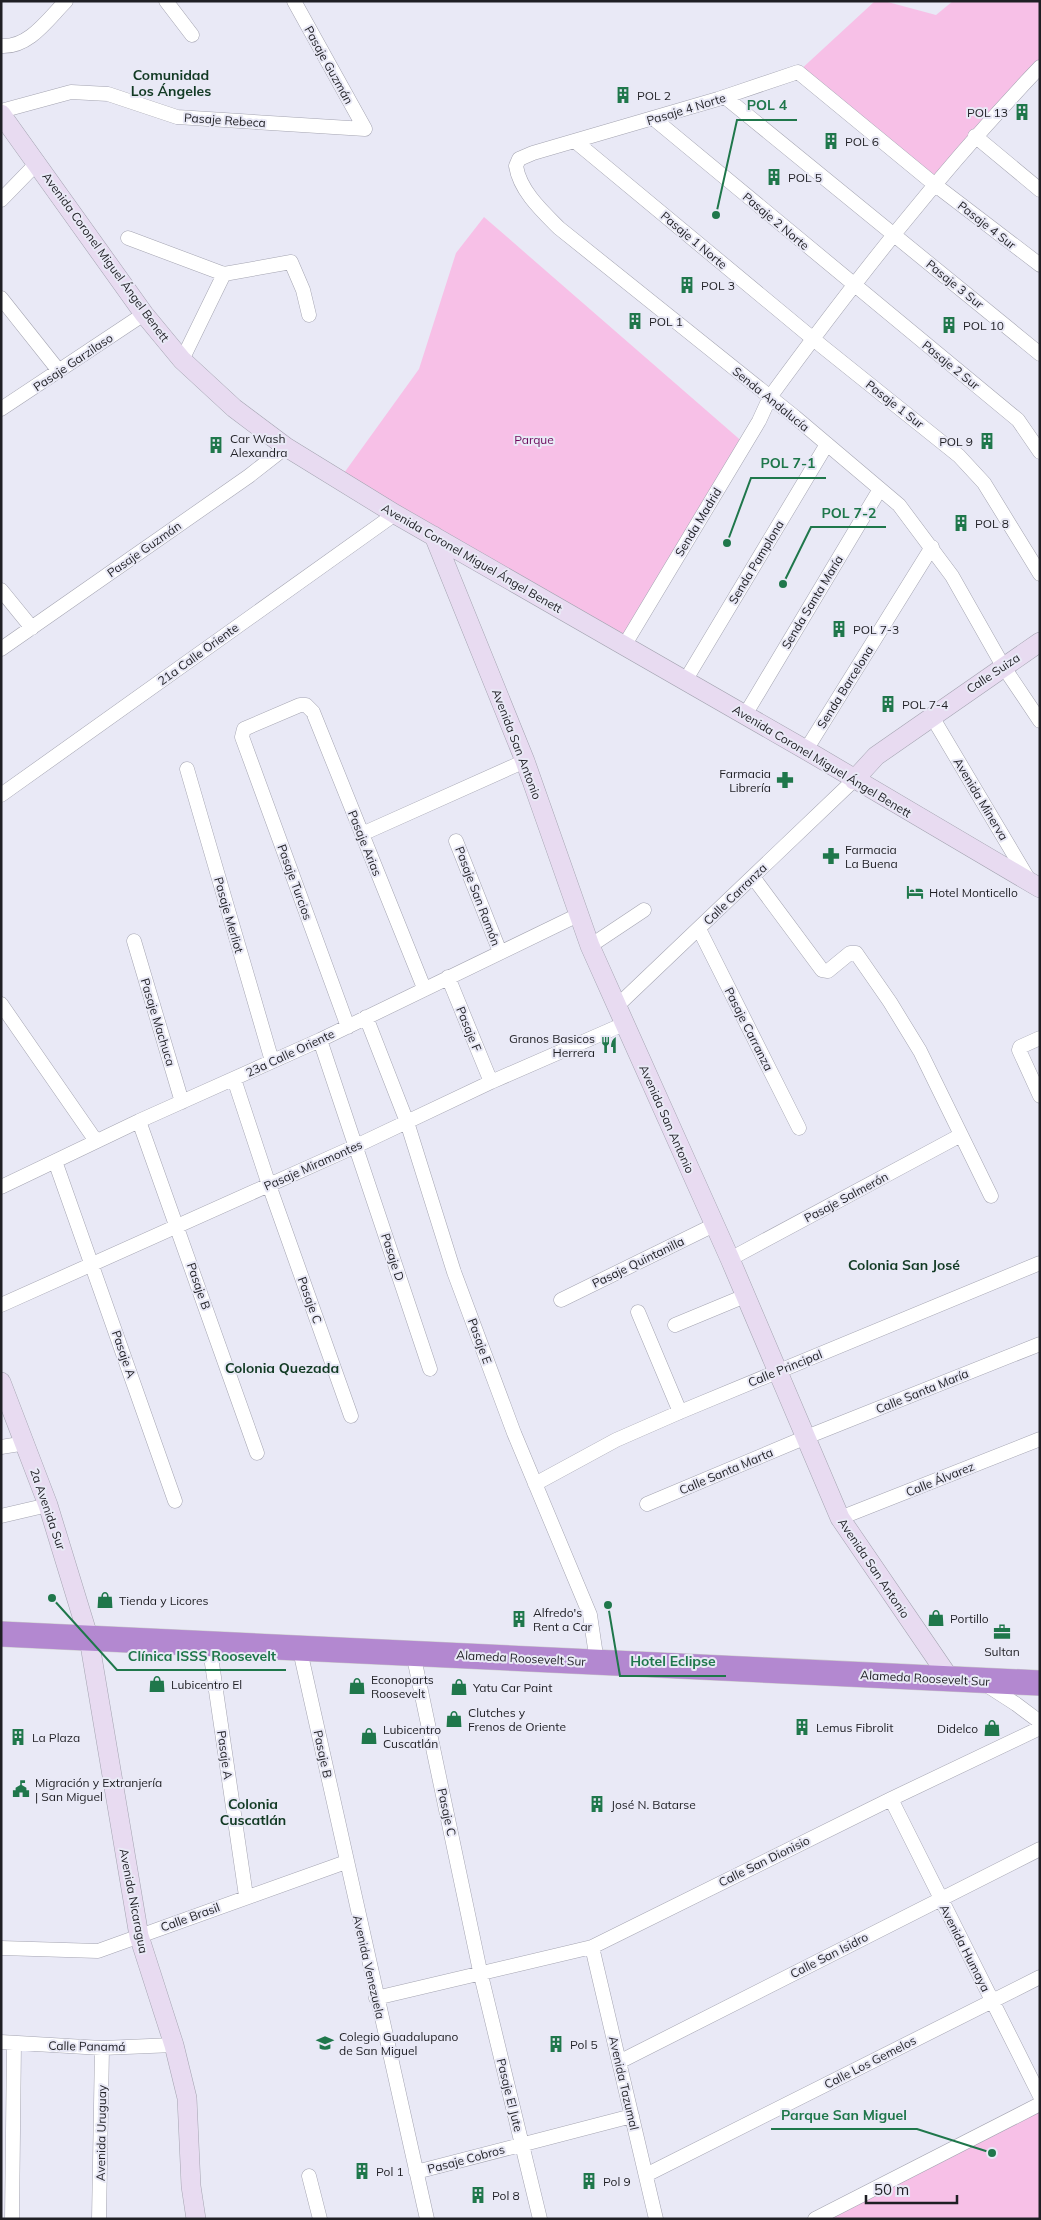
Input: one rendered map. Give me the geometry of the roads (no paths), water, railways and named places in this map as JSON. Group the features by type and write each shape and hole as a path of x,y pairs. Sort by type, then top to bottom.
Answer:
{"highway":[{"name":"Alameda Roosevelt Sur","path":"1,1634 299,1646 981,1682 1040,1683"}],"street":[{"path":"1,46 13,46 23,43 66,1"},
{"path":"166,1 192,35"},
{"name":"Pasaje Guzmán","path":"294,1 365,129"},
{"name":"Pasaje 4 Norte","path":"519,159 533,153 725,97 798,72 934,184"},
{"name":"Senda Madrid","path":"624,646 759,421 770,397 812,338 934,184 975,136 1037,74"},
{"name":"Pasaje Rebeca","path":"1,112 71,92 108,94 177,117 365,129"},
{"name":"Pasaje 3 Sur","path":"725,97 1040,354"},
{"name":"Avenida Coronel Miguel Ángel Benett","path":"1,112 144,314 182,360 234,408 286,447 395,514 806,750 1036,886"},
{"name":"Pasaje 2 Norte","path":"653,118 853,286"},
{"path":"975,136 1040,190"},
{"name":"Pasaje 1 Norte","path":"576,142 812,338"},
{"name":"Senda Andalucía","path":"519,159 516,166 522,184 535,204 559,228 770,397 899,505 932,547 979,620 1003,666 1040,721"},
{"path":"1,200 38,162"},
{"name":"Pasaje 4 Sur","path":"934,184 1040,265"},
{"path":"128,238 224,274 291,262 303,290 309,315"},
{"path":"182,360 224,274"},
{"name":"Pasaje 2 Sur","path":"853,286 1018,420 1040,452"},
{"path":"1,298 59,371"},
{"name":"Pasaje Garzilaso","path":"1,409 144,314"},
{"name":"Pasaje 1 Sur","path":"812,338 959,456 984,483 1040,574"},
{"name":"Senda Pamplona","path":"685,681 827,444"},
{"name":"Pasaje Guzmán","path":"1,649 249,476 286,447"},
{"name":"Senda Santa María","path":"745,715 880,489"},
{"name":"21a Calle Oriente","path":"1,795 395,514"},
{"name":"Avenida San Antonio","path":"434,536 525,761 590,946 730,1260 804,1438 840,1518 950,1679"},
{"name":"Senda Barcelona","path":"806,750 932,547"},
{"path":"1,590 32,628"},
{"name":"Calle Suiza","path":"854,780 876,756 932,715 1040,642"},
{"name":"Pasaje Turcios","path":"300,705 244,729 242,737 348,1027"},
{"name":"Pasaje Arias","path":"300,705 306,706 314,712 424,988"},
{"name":"Avenida Minerva","path":"932,715 1036,886"},
{"path":"362,834 525,761"},
{"name":"Pasaje Merliot","path":"187,769 272,1061"},
{"name":"Calle Carranza","path":"616,1007 854,780"},
{"name":"Pasaje San Ramón","path":"456,841 500,952"},
{"path":"753,877 822,970 828,971 850,953 856,954 906,1027 991,1196"},
{"path":"590,946 644,910"},
{"name":"23a Calle Oriente","path":"1,1187 139,1120 348,1027 424,988 578,915"},
{"name":"Pasaje Carranza","path":"699,929 799,1128"},
{"name":"Pasaje Machuca","path":"134,942 182,1102"},
{"name":"Pasaje F","path":"448,977 490,1082"},
{"path":"1,1004 96,1141"},
{"name":"Pasaje E","path":"366,1017 406,1122 454,1272 535,1484 590,1615 597,1662"},
{"name":"Pasaje Miramontes","path":"1,1305 356,1146 490,1082 624,1024"},
{"path":"1040,1038 1020,1047 1019,1050 1040,1096"},
{"name":"Pasaje D","path":"320,1040 430,1369"},
{"name":"Pasaje C","path":"234,1079 269,1185 351,1416"},
{"name":"Pasaje B","path":"139,1120 258,1453"},
{"name":"Pasaje Salmerón","path":"730,1260 961,1135"},
{"name":"Pasaje A","path":"55,1161 175,1501"},
{"name":"Pasaje Quintanilla","path":"561,1300 714,1225"},
{"name":"Calle Principal","path":"535,1484 616,1440 1040,1263"},
{"path":"676,1325 745,1296"},
{"path":"638,1312 680,1412"},
{"name":"Calle Santa María","path":"804,1438 1040,1344"},
{"name":"2a Avenida Sur","path":"1,1382 26,1443 48,1505 89,1639"},
{"name":"Calle Santa Marta","path":"647,1504 804,1438"},
{"name":"Calle Álvarez","path":"840,1518 1040,1439"},
{"path":"1,1447 26,1443"},
{"path":"1,1516 48,1505"},
{"name":"Avenida Nicaragua","path":"89,1639 138,1936 174,2045 186,2098 191,2186 196,2219"},
{"name":"Pasaje A","path":"209,1643 246,1896"},
{"name":"Pasaje B","path":"299,1646 346,1862"},
{"name":"Pasaje C","path":"413,1653 480,1971"},
{"path":"981,1682 1040,1722"},
{"name":"Calle San Dionisio","path":"376,1998 480,1971 592,1947 891,1799 1040,1728"},
{"name":"Avenida Humaya","path":"891,1799 1040,2096"},
{"name":"Calle San Isidro","path":"619,2062 1040,1849"},
{"name":"Calle Brasil","path":"1,1948 98,1951 246,1896 346,1862"},
{"name":"Avenida Venezuela","path":"346,1862 427,2219"},
{"name":"Avenida Tazumal","path":"592,1947 656,2219"},
{"name":"Pasaje El Jute","path":"480,1971 540,2219"},
{"name":"Calle Los Gemelos","path":"646,2175 1040,1977"},
{"path":"8,2043 12,2219"},
{"name":"Calle Panamá","path":"8,2043 102,2048 174,2045"},
{"name":"Avenida Uruguay","path":"99,2219 102,2048"},
{"path":"815,2219 1040,2104"},
{"name":"Pasaje Cobros","path":"416,2172 632,2116"},
{"path":"308,2176 320,2219"}],"place":[{"name":"POL 2","path":"623,95"},
{"name":"POL 13","path":"1022,112"},
{"name":"POL 6","path":"831,141"},
{"name":"POL 5","path":"774,177"},
{"name":"POL 4","path":"716,215"},
{"name":"POL 3","path":"687,285"},
{"name":"POL 1","path":"635,321"},
{"name":"POL 10","path":"949,325"},
{"name":"POL 9","path":"987,441"},
{"name":"Car Wash Alexandra","path":"216,445"},
{"name":"POL 8","path":"961,523"},
{"name":"POL 7-1","path":"727,543"},
{"name":"POL 7-2","path":"783,584"},
{"name":"POL 7-3","path":"839,629"},
{"name":"POL 7-4","path":"888,704"},
{"name":"Farmacia Librería","path":"785,780"},
{"name":"Farmacia La Buena","path":"831,856"},
{"name":"Hotel Monticello","path":"915,892"},
{"name":"Granos Basicos Herrera","path":"609,1045"},
{"name":"Clínica ISSS Roosevelt","path":"52,1598"},
{"name":"Tienda y Licores","path":"105,1600"},
{"name":"Hotel Eclipse","path":"608,1605"},
{"name":"Portillo","path":"936,1618"},
{"name":"Alfredo's Rent a Car","path":"519,1619"},
{"name":"Sultan","path":"1002,1632"},
{"name":"Lubicentro El","path":"157,1684"},
{"name":"Econoparts Roosevelt","path":"357,1686"},
{"name":"Yatu Car Paint","path":"459,1687"},
{"name":"Clutches y Frenos de Oriente","path":"454,1719"},
{"name":"Lemus Fibrolit","path":"802,1727"},
{"name":"Didelco","path":"992,1728"},
{"name":"Lubicentro Cuscatlán","path":"369,1736"},
{"name":"La Plaza","path":"18,1737"},
{"name":"Migración y Extranjería | San Miguel","path":"21,1789"},
{"name":"José N. Batarse","path":"597,1804"},
{"name":"Colegio Guadalupano de San Miguel","path":"325,2043"},
{"name":"Pol 5","path":"556,2044"},
{"name":"Parque San Miguel","path":"992,2153"},
{"name":"Pol 1","path":"362,2171"},
{"name":"Pol 9","path":"589,2181"},
{"name":"Pol 8","path":"478,2195"}],"district":[{"name":"Comunidad Los Ángeles","path":"171,84"},
{"name":"Colonia San José","path":"904,1265"},
{"name":"Colonia Quezada","path":"282,1368"},
{"name":"Colonia Cuscatlán","path":"253,1812"}],"park label":[{"name":"Parque","path":"534,439"}]}
